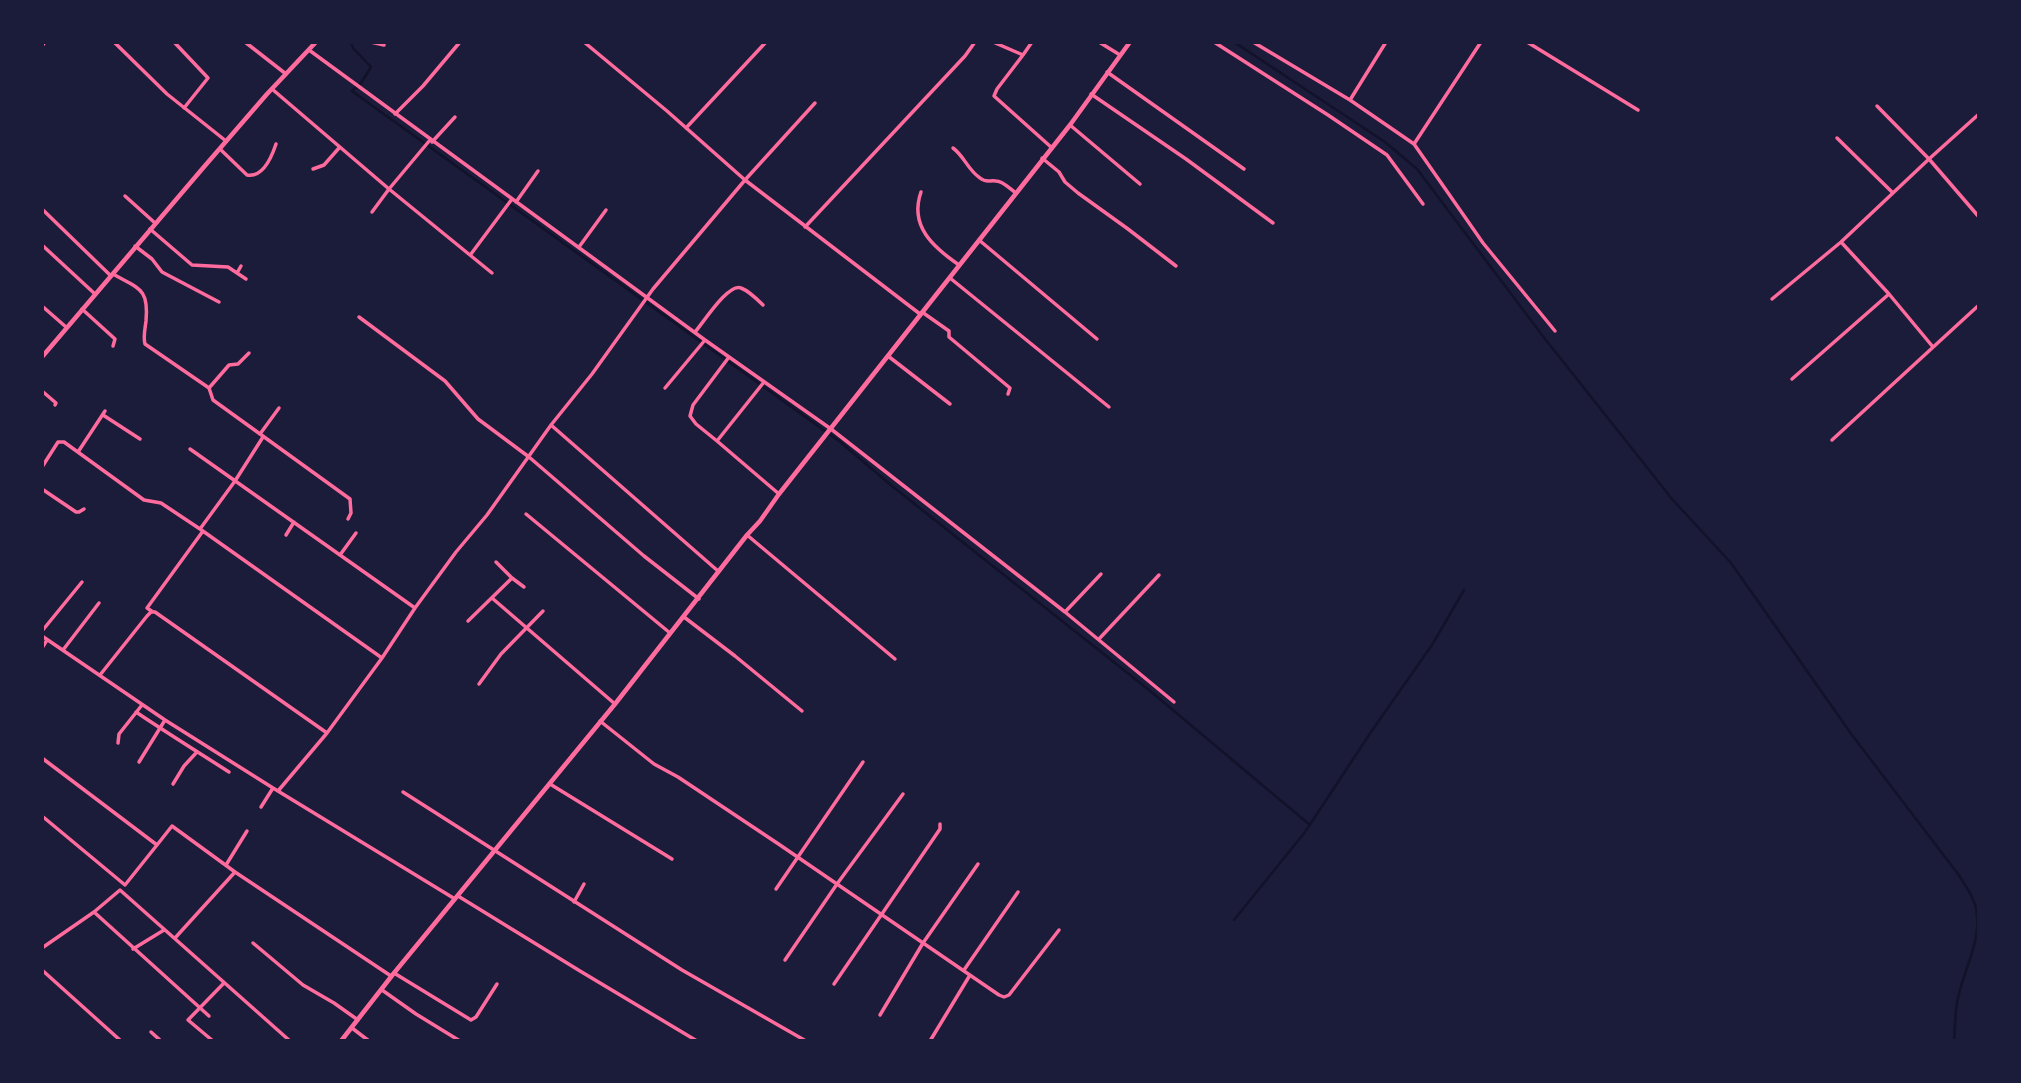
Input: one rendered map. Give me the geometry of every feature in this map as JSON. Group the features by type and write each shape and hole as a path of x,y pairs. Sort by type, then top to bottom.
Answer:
{"street":[{"path":"114,42 150,78 226,141"},
{"path":"174,42 208,78 184,108"},
{"path":"244,42 286,74"},
{"path":"42,357 219,149 316,42"},
{"path":"371,42 384,45"},
{"path":"395,114 460,42"},
{"path":"584,42 805,227 948,331 949,337 1010,388 1008,394"},
{"path":"590,47 594,42"},
{"path":"686,128 766,42"},
{"path":"805,227 965,56 975,42"},
{"path":"993,42 1023,55"},
{"path":"1032,42 994,96 1052,147"},
{"path":"1099,42 1120,55"},
{"path":"341,1041 699,599 1070,125 1129,42"},
{"path":"1214,42 1387,155 1423,204"},
{"path":"1253,42 1350,100 1414,144 1483,243 1555,331"},
{"path":"1350,100 1386,42"},
{"path":"1414,144 1481,42"},
{"path":"1527,42 1638,110"},
{"path":"309,50 511,202 579,247 695,332 703,342 831,429 1100,639 1174,702"},
{"path":"1107,72 1244,169"},
{"path":"272,89 339,148 492,272"},
{"path":"1091,94 1273,223"},
{"path":"278,791 327,733 415,608 647,299 746,180 815,103"},
{"path":"1877,106 1929,159 1979,217"},
{"path":"1772,299 1841,242 1979,114"},
{"path":"372,212 423,149 455,117"},
{"path":"1070,125 1140,184"},
{"path":"1838,138 1893,193"},
{"path":"219,149 247,176 253,176 271,157 276,144"},
{"path":"313,169 324,165 339,148"},
{"path":"953,148 965,158 968,167 981,179 986,182 995,180 1016,193"},
{"path":"1042,158 1078,193 1176,266"},
{"path":"471,254 538,171"},
{"path":"921,192 917,214 925,233 946,256 959,265"},
{"path":"125,196 155,223"},
{"path":"42,209 112,275 145,295 145,344 209,390 213,398 262,436 350,499 351,513 348,519"},
{"path":"579,247 606,210"},
{"path":"150,229 192,265 228,267 246,279"},
{"path":"979,240 1097,339"},
{"path":"1841,242 1933,347"},
{"path":"42,246 95,294"},
{"path":"135,246 152,259 162,272 219,302"},
{"path":"237,273 241,266"},
{"path":"949,278 1108,407"},
{"path":"695,332 727,292 736,287 740,287 763,304"},
{"path":"1792,379 1889,294"},
{"path":"1832,440 1979,305"},
{"path":"42,306 66,327"},
{"path":"82,309 115,339 113,346"},
{"path":"359,317 444,381 478,419 529,457 644,556 699,599"},
{"path":"665,388 703,342"},
{"path":"209,390 230,365 236,365 249,353"},
{"path":"888,356 950,404"},
{"path":"727,359 693,405 690,416 779,494"},
{"path":"717,441 762,384"},
{"path":"42,391 55,405"},
{"path":"279,408 235,481 147,608 194,638 327,733"},
{"path":"78,452 104,413 141,439"},
{"path":"551,425 719,573"},
{"path":"42,467 58,442 64,442 144,500 161,503 202,530 382,658"},
{"path":"190,449 415,608"},
{"path":"42,489 76,512 84,509"},
{"path":"526,514 671,634"},
{"path":"286,535 294,522"},
{"path":"340,555 356,533"},
{"path":"747,535 895,659"},
{"path":"496,562 524,587"},
{"path":"1065,612 1101,574"},
{"path":"1100,639 1158,575"},
{"path":"468,621 512,578"},
{"path":"42,631 82,582"},
{"path":"492,598 615,704"},
{"path":"63,650 99,603"},
{"path":"479,684 501,654 544,611"},
{"path":"100,675 147,615 153,612"},
{"path":"684,617 802,711"},
{"path":"42,636 165,720 273,788 698,1041"},
{"path":"42,648 47,640"},
{"path":"118,743 119,734 142,704"},
{"path":"136,712 229,772"},
{"path":"139,762 165,720"},
{"path":"600,721 654,764 678,777 999,995 1009,995 1059,930"},
{"path":"173,784 198,740"},
{"path":"209,759 214,751"},
{"path":"42,758 157,845"},
{"path":"776,889 863,762"},
{"path":"550,784 672,859"},
{"path":"261,807 273,788"},
{"path":"403,792 682,970 806,1041"},
{"path":"785,960 903,794"},
{"path":"42,816 125,885"},
{"path":"834,984 940,829 940,824"},
{"path":"42,948 94,912 120,890 172,826 234,872 393,975 471,1020 497,984"},
{"path":"226,865 247,831"},
{"path":"880,1015 923,943 978,864"},
{"path":"175,939 234,872"},
{"path":"574,902 584,884"},
{"path":"120,890 290,1041"},
{"path":"964,970 1018,892"},
{"path":"94,912 209,1016"},
{"path":"134,949 164,929"},
{"path":"253,943 303,985 358,1020"},
{"path":"42,970 121,1041"},
{"path":"930,1041 970,975"},
{"path":"213,1041 188,1020 224,983"},
{"path":"382,990 460,1041"},
{"path":"352,1028 369,1041"},
{"path":"151,1032 161,1041"}],"waterway":[{"path":"351,42 353,48 371,67 352,91 839,441 1149,690 1310,825"},
{"path":"1234,42 1385,142 1417,169 1542,335 1672,499 1731,563 1852,735 1958,874 1976,908 1977,932 1957,1003 1954,1041"},
{"path":"1234,920 1305,832 1432,645 1464,590"}]}
